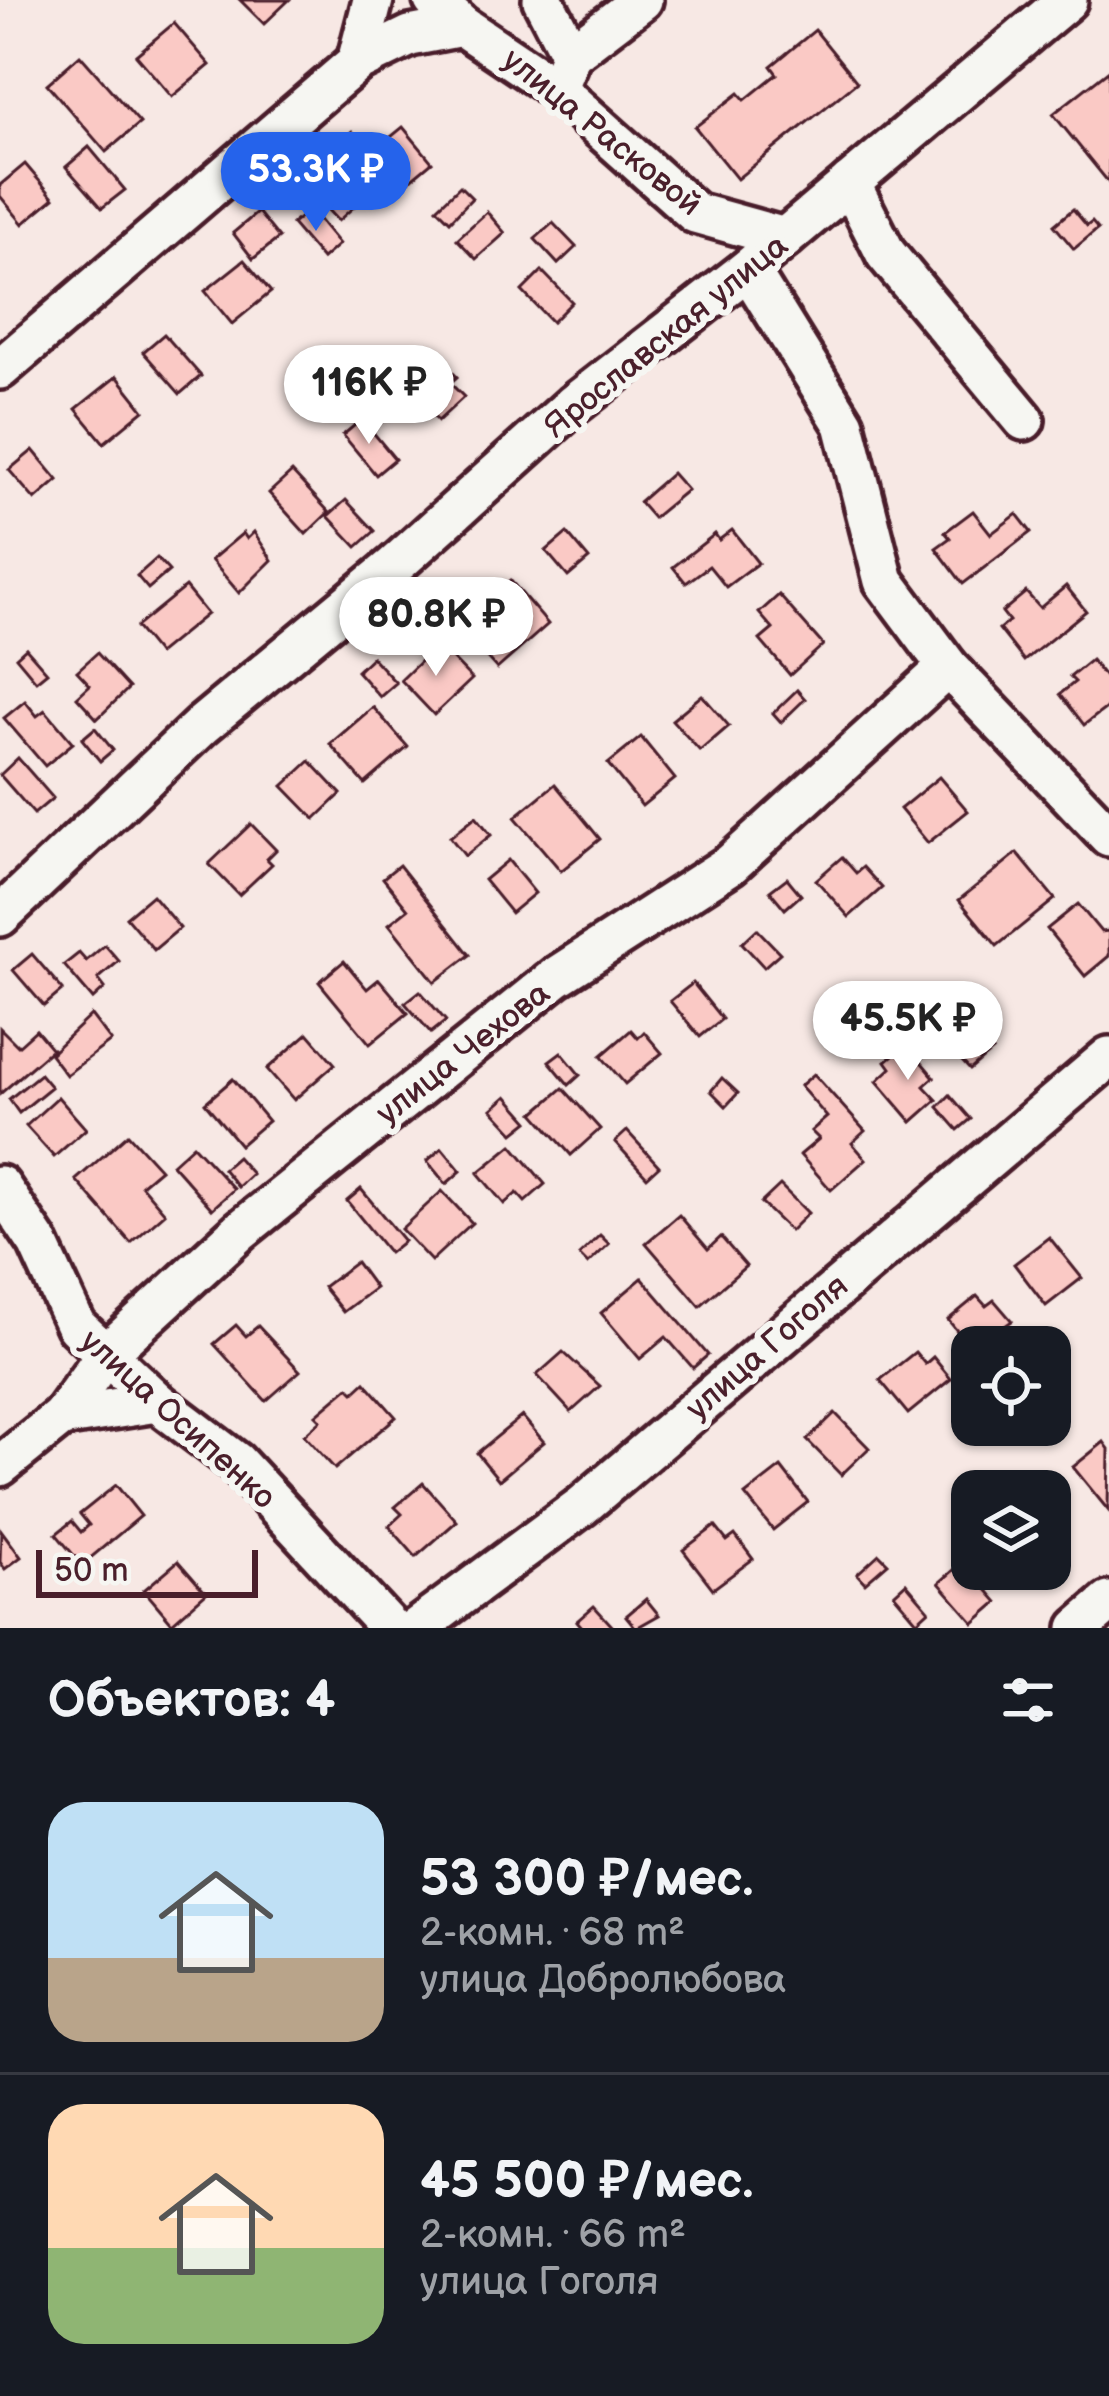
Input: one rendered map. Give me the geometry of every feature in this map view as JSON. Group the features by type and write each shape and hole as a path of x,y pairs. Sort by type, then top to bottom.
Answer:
{"street":[{"path":"357,62 373,0"},
{"path":"543,0 563,71 642,0"},
{"name":"Ярославская улица","path":"0,916 201,726 394,566 573,405 748,269 1067,0"},
{"path":"0,369 357,62 448,13"},
{"name":"улица Расковой","path":"448,13 563,71 695,213 785,238"},
{"path":"850,183 886,254 1024,420"},
{"path":"748,269 844,424 884,581 948,667 1109,836"},
{"name":"улица Чехова","path":"0,1466 61,1417 106,1354 241,1231 556,977 731,864 948,667"},
{"name":"улица Гоголя","path":"417,1628 582,1506 1109,1057"},
{"name":"улица Осипенко","path":"0,1186 38,1243 76,1326 157,1402 236,1462 390,1628"},
{"path":"61,1417 157,1402"},
{"path":"1079,1628 1109,1602"}],"building":[{"path":"240,0 289,0 264,24"},
{"path":"174,23 210,65 172,97 136,55"},
{"path":"815,30 857,82 737,179 695,127 739,93 745,100 777,74 771,66"},
{"path":"80,55 140,123 106,152 47,84"},
{"path":"1109,70 1109,183 1053,114"},
{"path":"403,127 432,162 390,197 360,162"},
{"path":"352,131 367,147 333,178 357,204 338,221 299,179"},
{"path":"89,147 125,190 102,208 66,167"},
{"path":"25,164 54,198 23,224 0,196 0,185"},
{"path":"460,186 472,198 450,221 437,208"},
{"path":"310,209 339,244 322,259 292,224"},
{"path":"1073,209 1087,226 1092,222 1098,229 1074,249 1054,225"},
{"path":"258,212 279,238 253,259 233,233"},
{"path":"487,212 505,233 476,259 457,239"},
{"path":"553,223 576,247 558,264 535,239"},
{"path":"244,260 271,292 232,324 205,291"},
{"path":"542,271 572,302 552,322 522,291"},
{"path":"164,334 201,376 180,394 143,352"},
{"path":"435,354 457,377 450,383 464,397 438,421 403,385"},
{"path":"117,376 144,410 104,443 76,409"},
{"path":"362,419 395,459 376,475 343,435"},
{"path":"33,450 58,480 35,500 9,470"},
{"path":"292,472 329,512 306,534 269,493"},
{"path":"672,473 687,490 653,518 639,502"},
{"path":"346,500 375,531 357,547 328,516"},
{"path":"973,511 991,534 1017,514 1031,532 963,584 936,548 950,538 945,532"},
{"path":"732,530 758,563 726,587 709,566 686,583 673,567 715,534 719,540"},
{"path":"254,532 272,560 239,593 211,560 243,533 247,539"},
{"path":"567,533 589,559 568,577 546,551"},
{"path":"157,558 169,571 148,589 137,576"},
{"path":"510,580 548,624 497,669 458,625"},
{"path":"1066,586 1086,611 1024,661 999,629 1009,621 1002,612 1026,592 1040,608"},
{"path":"185,587 207,614 158,654 136,627"},
{"path":"779,595 823,645 790,675 760,640 773,629 759,613"},
{"path":"438,644 472,679 434,715 401,680"},
{"path":"26,648 47,672 36,681 16,657"},
{"path":"97,653 129,688 97,719 77,697 90,685 77,671"},
{"path":"372,657 396,683 380,697 357,671"},
{"path":"1091,660 1109,682 1109,706 1084,725 1060,694 1075,682 1070,677"},
{"path":"797,690 805,699 781,722 773,713"},
{"path":"702,695 729,726 700,751 672,720"},
{"path":"25,701 37,716 45,710 73,743 45,766 4,718"},
{"path":"373,707 408,747 365,784 330,744"},
{"path":"95,728 113,750 100,761 82,739"},
{"path":"641,737 675,779 642,806 608,764"},
{"path":"18,758 53,798 34,814 0,775"},
{"path":"310,761 341,794 315,819 283,786"},
{"path":"939,777 968,811 928,843 900,809"},
{"path":"555,784 600,839 561,871 515,817"},
{"path":"476,816 491,835 465,856 450,837"},
{"path":"251,824 276,850 267,859 272,864 239,895 209,864"},
{"path":"1017,853 1055,899 997,946 959,900"},
{"path":"842,857 856,873 863,867 882,888 849,917 816,880"},
{"path":"508,860 535,893 511,913 484,880"},
{"path":"399,865 470,955 435,982 389,924 408,909 383,878"},
{"path":"787,878 801,895 785,909 770,891"},
{"path":"152,895 180,928 154,950 126,917"},
{"path":"1078,904 1101,932 1109,931 1109,956 1085,976 1047,929"},
{"path":"757,929 780,953 764,967 742,943"},
{"path":"105,945 119,961 98,979 105,988 93,999 64,965 79,953 86,961"},
{"path":"32,954 63,990 44,1006 13,970"},
{"path":"344,961 367,989 379,979 408,1013 370,1044 319,982"},
{"path":"693,983 722,1019 700,1037 670,1001"},
{"path":"420,991 446,1021 431,1033 405,1003"},
{"path":"952,1007 992,1051 970,1070 930,1026"},
{"path":"91,1015 111,1041 66,1075 50,1054"},
{"path":"0,1028 18,1046 36,1030 52,1049 0,1094"},
{"path":"631,1030 638,1038 644,1032 662,1053 625,1084 601,1056"},
{"path":"308,1033 335,1064 294,1100 267,1069"},
{"path":"906,1044 934,1077 924,1086 937,1100 912,1122 877,1081 891,1068 886,1061"},
{"path":"561,1052 580,1075 569,1085 549,1061"},
{"path":"40,1074 51,1087 19,1113 9,1099"},
{"path":"814,1074 865,1131 852,1143 866,1159 831,1190 800,1155 819,1139 811,1131 827,1117 800,1086"},
{"path":"722,1078 738,1093 726,1106 711,1091"},
{"path":"233,1079 268,1121 240,1145 205,1103"},
{"path":"563,1088 600,1129 571,1155 534,1113"},
{"path":"950,1095 971,1119 958,1130 938,1107"},
{"path":"507,1096 529,1121 514,1133 492,1109"},
{"path":"58,1097 86,1129 54,1157 26,1126"},
{"path":"627,1131 659,1166 647,1177 615,1142"},
{"path":"128,1134 160,1169 141,1185 165,1213 131,1243 76,1180"},
{"path":"193,1145 234,1189 212,1209 172,1164"},
{"path":"512,1145 545,1184 525,1202 517,1193 504,1204 478,1173"},
{"path":"442,1148 461,1171 446,1184 427,1161"},
{"path":"237,1157 252,1174 238,1187 223,1169"},
{"path":"780,1185 808,1213 790,1231 761,1203"},
{"path":"361,1189 404,1241 389,1253 347,1201"},
{"path":"442,1191 472,1223 431,1261 401,1229"},
{"path":"679,1215 708,1249 721,1237 746,1266 700,1306 646,1243"},
{"path":"600,1235 609,1244 588,1264 579,1255"},
{"path":"1049,1237 1082,1278 1046,1306 1014,1264"},
{"path":"356,1262 375,1288 343,1312 323,1287"},
{"path":"642,1278 708,1355 693,1368 666,1337 640,1359 601,1313"},
{"path":"977,1296 986,1306 994,1300 1012,1321 1005,1326 953,1326 948,1320"},
{"path":"236,1325 246,1336 258,1326 300,1371 266,1401 214,1344"},
{"path":"563,1352 600,1386 571,1412 537,1375"},
{"path":"915,1352 925,1364 933,1357 951,1379 908,1414 880,1380"},
{"path":"365,1382 396,1417 335,1469 304,1435 321,1420 316,1415 349,1387 354,1392"},
{"path":"835,1413 869,1448 841,1475 807,1440"},
{"path":"522,1416 544,1442 499,1480 477,1453"},
{"path":"1104,1442 1109,1449 1108,1510 1073,1467"},
{"path":"781,1467 808,1502 773,1530 745,1495"},
{"path":"423,1483 457,1521 416,1557 389,1526 402,1514 395,1507"},
{"path":"116,1485 141,1516 82,1565 56,1534 72,1521 81,1532 89,1525 80,1514"},
{"path":"715,1526 727,1541 735,1535 753,1559 713,1589 683,1550"},
{"path":"1,1530 21,1557 5,1569 0,1562"},
{"path":"879,1554 888,1563 865,1583 857,1574"},
{"path":"178,1561 206,1593 172,1623 144,1590"},
{"path":"951,1572 951,1590 988,1590 998,1602 974,1623 939,1583"},
{"path":"906,1583 929,1610 917,1621 894,1594"},
{"path":"646,1599 659,1615 636,1628 626,1616"},
{"path":"594,1606 614,1628 583,1628 577,1621"}]}
